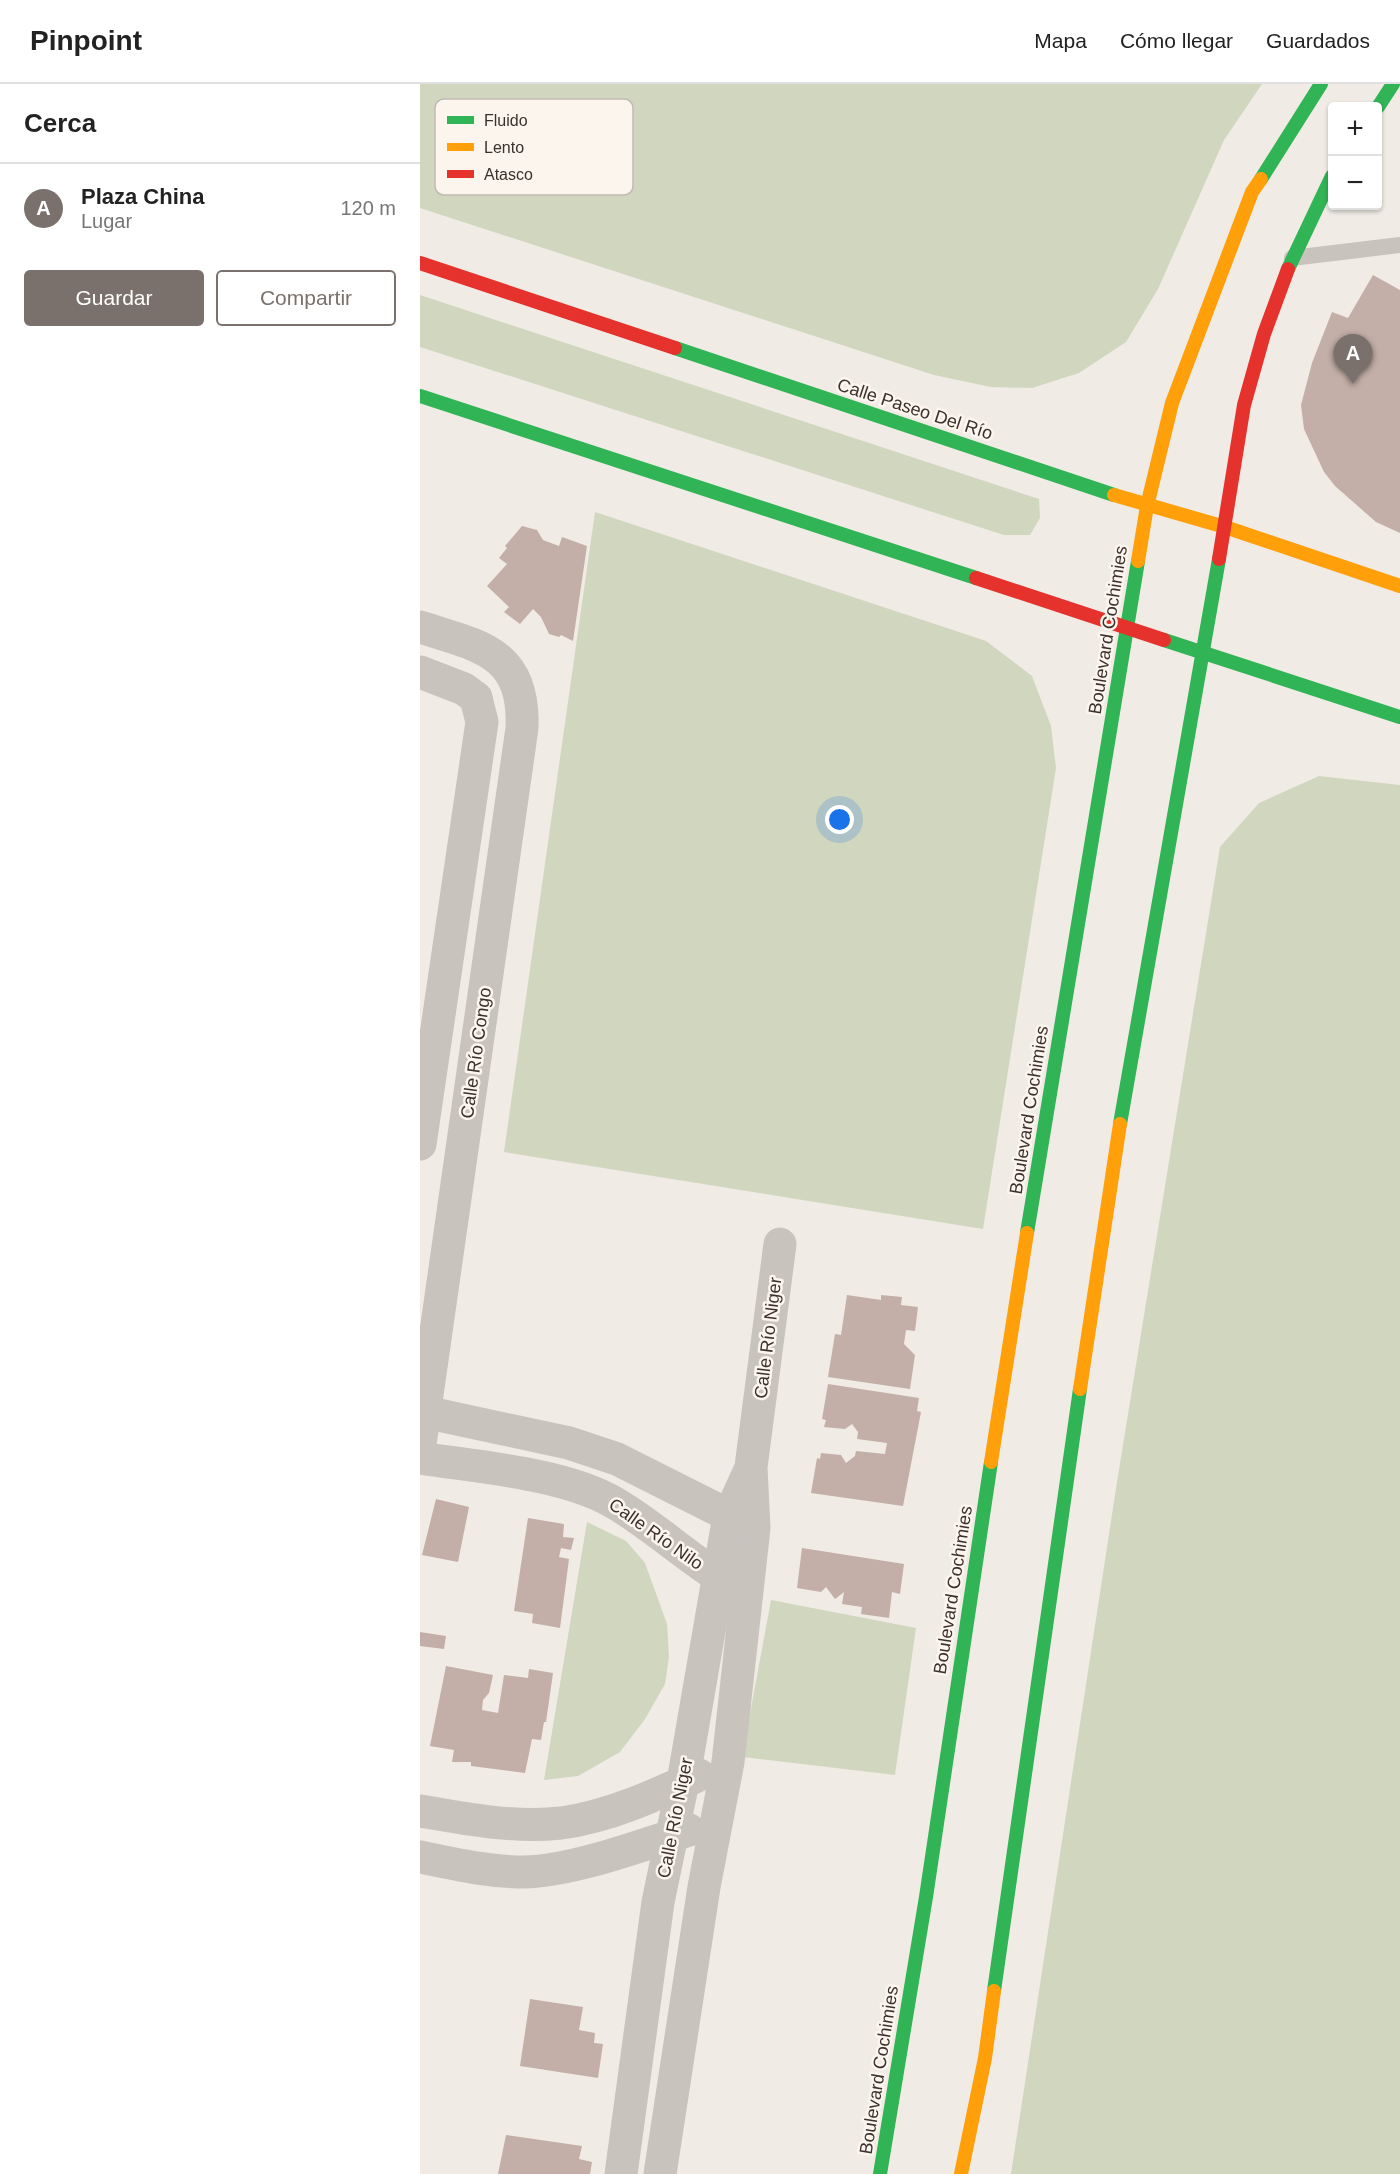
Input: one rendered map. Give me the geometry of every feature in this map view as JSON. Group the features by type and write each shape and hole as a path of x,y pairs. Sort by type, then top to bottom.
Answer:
{"main road":[{"name":"Boulevard Cochimies","path":"880,2174 924,1908 952,1711 1038,1166 1147,506 1172,403 1252,192 1321,84"},
{"path":"1380,102 1393,84"},
{"path":"962,2174 985,2058 1101,1240 1160,886 1225,527 1244,405 1264,334 1292,258 1328,184"},
{"name":"Calle Paseo Del Río","path":"420,263 1147,506 1225,527 1400,586"},
{"path":"420,396 1400,717"}],"street":[{"path":"420,627 471,642 490,651 505,665 476,698"},
{"name":"Calle Río Congo","path":"420,1444 522,728 523,705 518,686 505,665"},
{"path":"420,672 464,689 476,698 482,722 420,1144"},
{"path":"433,1062 473,1069"},
{"name":"Calle Río Niger","path":"660,2174 704,1887 728,1762 747,1593 742,1522 780,1244"},
{"path":"423,1411 569,1443 617,1458 742,1522"},
{"name":"Calle Río Nilo","path":"420,1458 551,1480 581,1488 611,1501 639,1518 718,1578 747,1593"},
{"name":"Calle Río Niger","path":"621,2174 658,1902 683,1782 718,1578 742,1522"},
{"path":"420,1811 485,1822 562,1823 620,1808 728,1762"},
{"path":"420,1857 467,1867 525,1872 604,1856 716,1822"},
{"path":"632,2096 672,2104"}],"lane":[{"path":"1292,258 1400,245"}],"green space":[{"path":"420,84 1262,84 1224,140 1158,289 1126,342 1079,373 1032,388 991,387 934,375 420,208"},
{"path":"420,295 1039,499 1040,518 1030,535 1004,535 420,347"},
{"path":"595,512 986,641 1032,676 1051,726 1056,768 983,1229 504,1152"},
{"path":"1319,776 1400,785 1400,2174 1011,2174 1117,1482 1220,847 1259,803"},
{"path":"587,1522 626,1541 645,1563 667,1624 669,1656 665,1684 645,1719 620,1752 578,1776 544,1780"},
{"path":"771,1600 916,1628 895,1775 742,1757"}],"building":[{"path":"1373,275 1400,290 1400,533 1376,522 1335,486 1324,472 1304,429 1301,405 1312,363 1332,312 1348,318"},
{"path":"522,526 537,530 543,540 559,546 562,537 587,546 573,641 561,635 559,637 549,634 541,617 533,609 520,624 504,612 509,607 487,586 507,564 499,558 507,548 505,546"},
{"path":"847,1295 881,1300 881,1295 902,1297 901,1305 918,1307 915,1331 906,1330 904,1344 915,1355 910,1389 828,1377 835,1334 841,1335"},
{"path":"828,1384 919,1398 917,1411 921,1412 903,1506 811,1493 817,1458 820,1459 821,1453 841,1455 846,1463 855,1456 856,1451 885,1454 887,1443 857,1439 858,1432 852,1424 845,1429 824,1427 826,1420 822,1419"},
{"path":"436,1499 469,1507 458,1562 422,1555"},
{"path":"528,1518 564,1524 563,1537 574,1538 571,1550 561,1548 559,1557 569,1559 560,1628 532,1623 533,1614 514,1611"},
{"path":"802,1548 904,1564 900,1594 892,1592 889,1618 861,1614 862,1607 842,1604 844,1592 835,1599 826,1587 821,1592 797,1588"},
{"path":"420,1632 446,1636 444,1649 420,1646"},
{"path":"446,1666 493,1675 489,1693 483,1700 482,1710 498,1713 504,1675 528,1678 529,1669 553,1673 541,1740 532,1739 525,1773 471,1766 471,1762 452,1762 454,1750 430,1746"},
{"path":"530,1999 583,2007 579,2030 595,2033 594,2043 603,2044 598,2078 520,2066"},
{"path":"506,2135 582,2146 579,2159 592,2162 590,2174 498,2174"}],"traffic: fast":[{"path":"1261,179 1321,84"},
{"path":"1381,102 1393,84"},
{"path":"1288,269 1328,184"},
{"path":"675,348 1114,495"},
{"path":"420,396 976,578"},
{"path":"1120,1124 1219,559"},
{"path":"1027,1233 1138,561"},
{"path":"1164,640 1400,717"},
{"path":"994,1991 1080,1389"},
{"path":"880,2174 926,1897 991,1462"}],"traffic: slow":[{"path":"1138,561 1147,506 1172,403 1252,192 1261,179"},
{"path":"1114,495 1225,527 1400,586"},
{"path":"1080,1389 1120,1124"},
{"path":"991,1462 1027,1233"},
{"path":"961,2174 985,2058 994,1991"}],"traffic: jam":[{"path":"420,263 675,348"},
{"path":"1219,559 1244,405 1264,334 1288,269"},
{"path":"976,578 1164,640"}],"place":[{"name":"Plaza China","path":"1353,384"}]}
